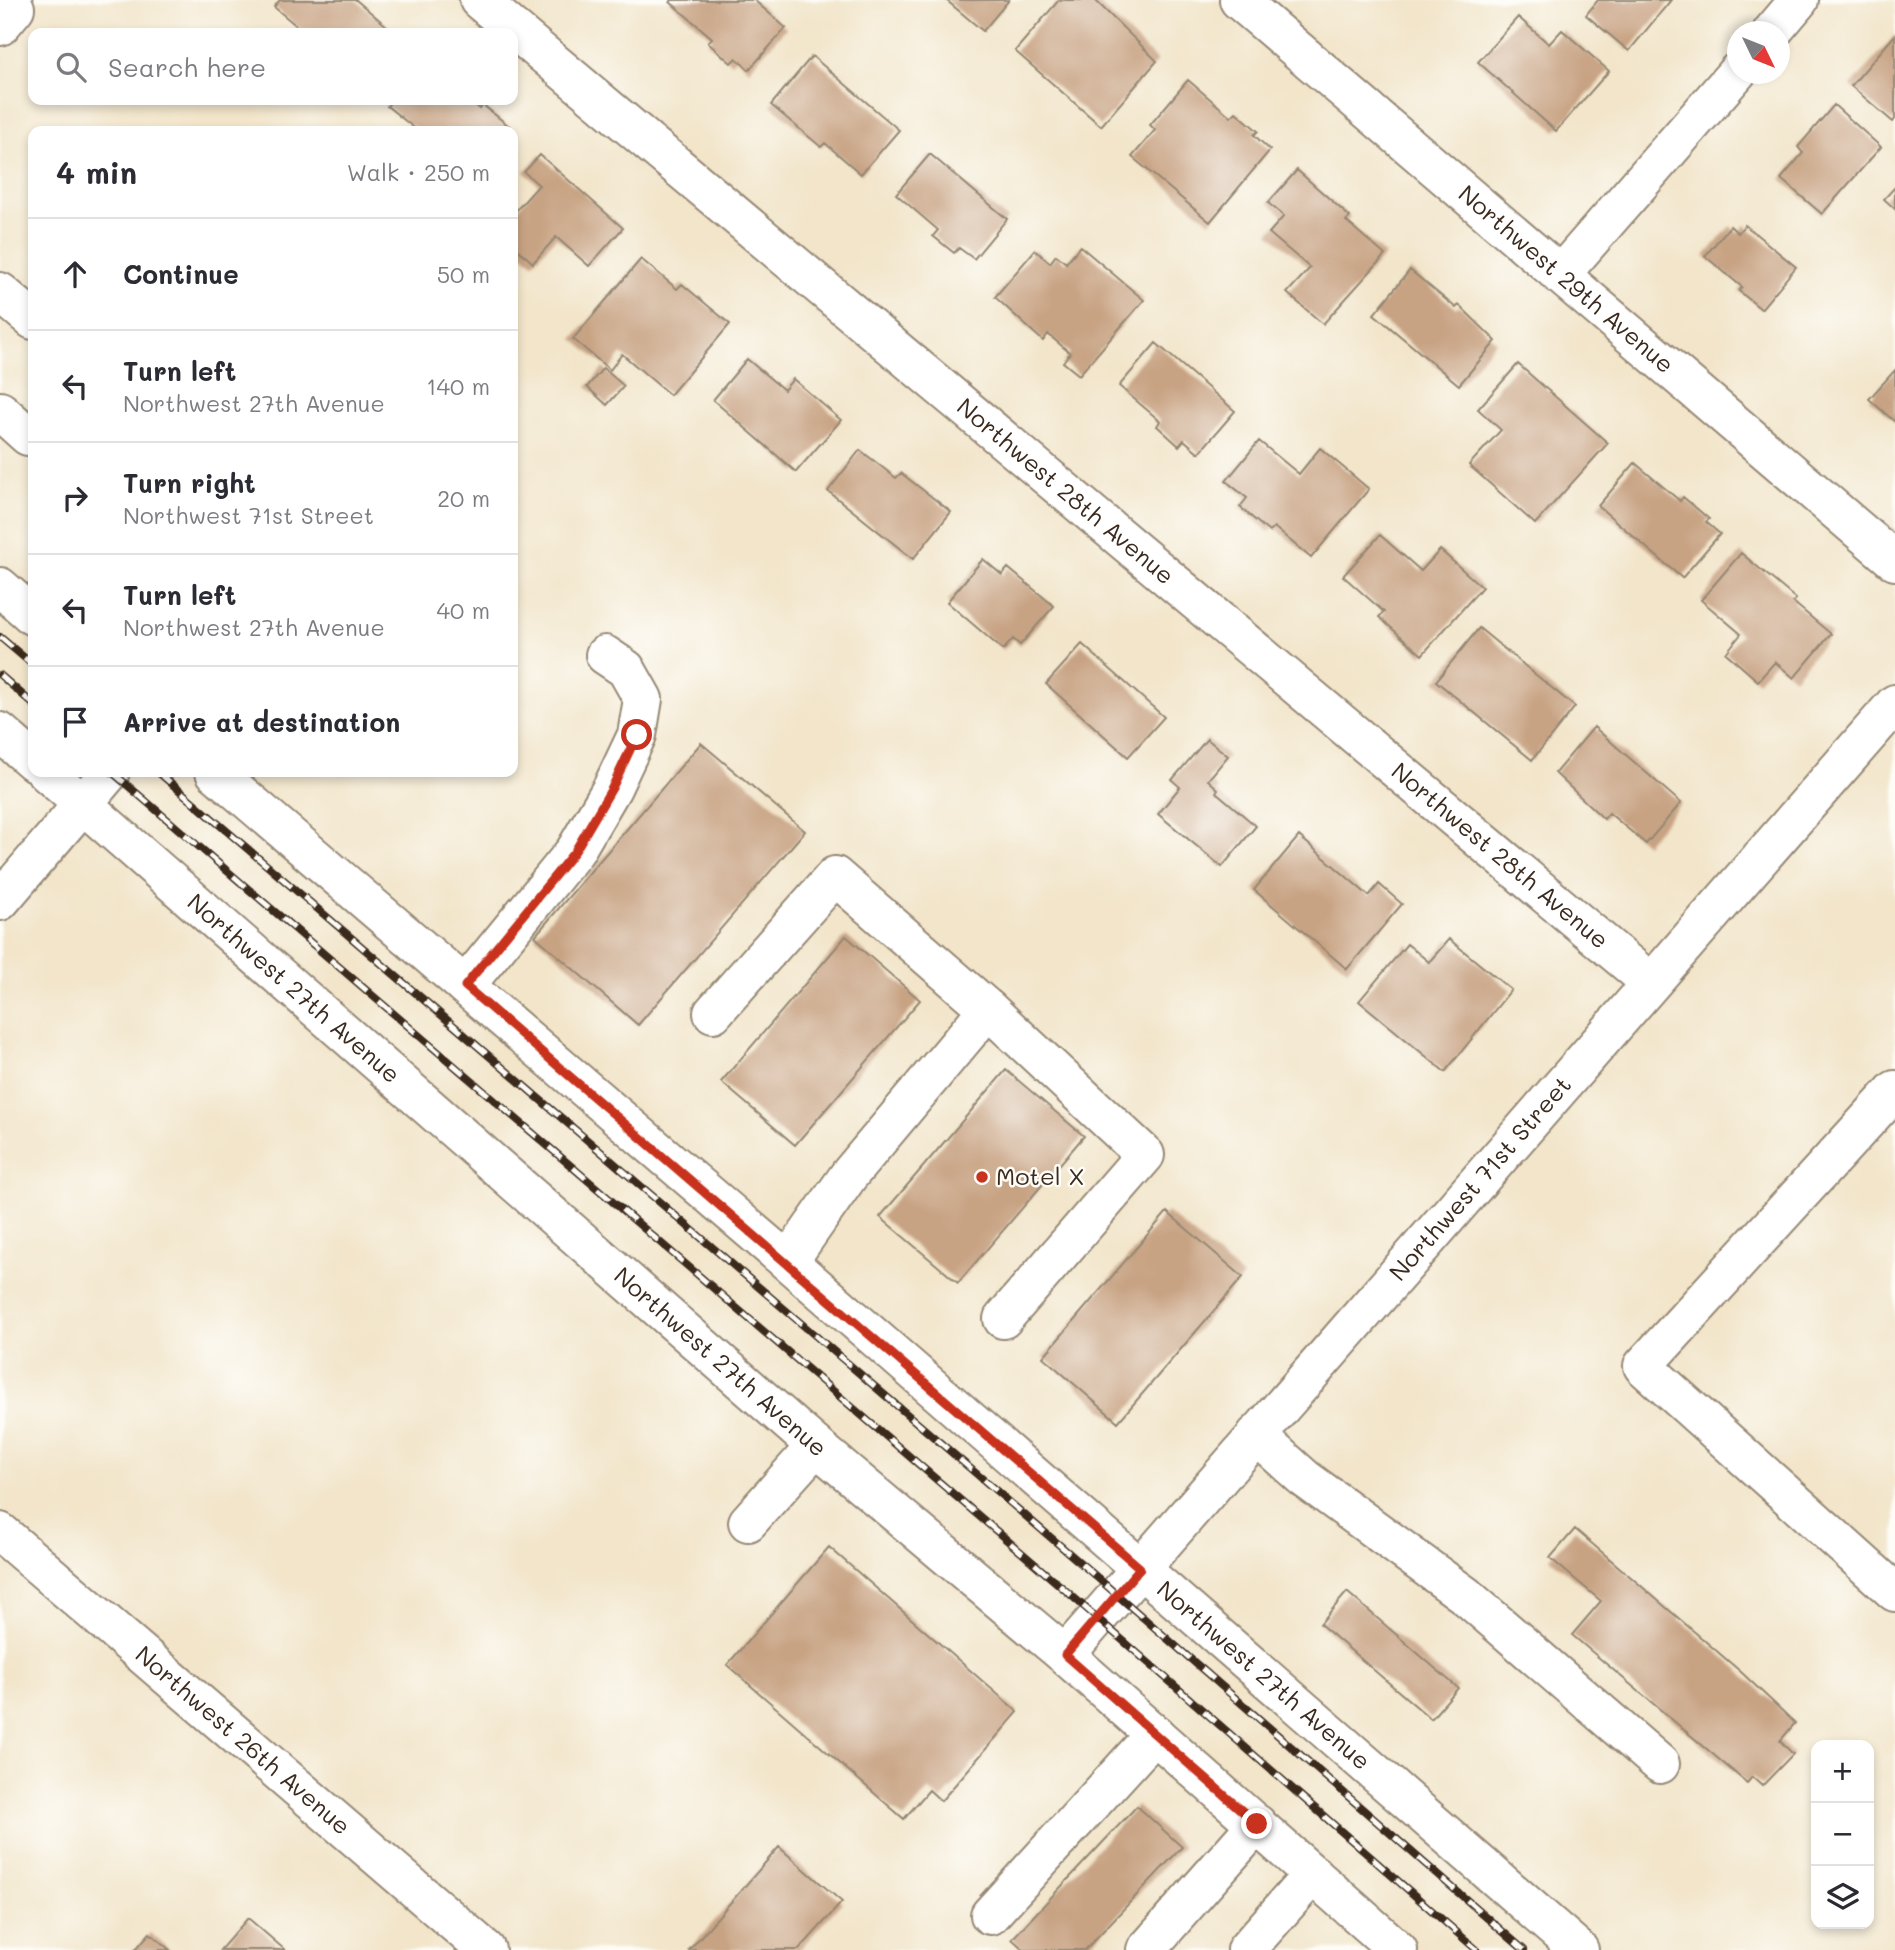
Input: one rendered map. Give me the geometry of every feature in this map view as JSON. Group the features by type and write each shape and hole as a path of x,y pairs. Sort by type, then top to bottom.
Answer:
{"street":[{"path":"0,26 15,8 6,0"},
{"name":"Northwest 28th Avenue","path":"480,0 513,28"},
{"name":"Northwest 29th Avenue","path":"1239,0 1895,561"},
{"path":"1781,21 1799,0"},
{"name":"Northwest 28th Avenue","path":"518,32 1650,982"},
{"path":"1560,275 1727,84"},
{"path":"0,292 28,316"},
{"path":"0,411 28,436"},
{"path":"0,587 28,612"},
{"path":"465,986 575,851 612,788 637,735 643,699 626,668 605,655"},
{"name":"Northwest 71st Street","path":"1065,1655 1895,704"},
{"path":"0,732 28,757"},
{"name":"Northwest 27th Avenue","path":"52,777 816,1446 1065,1655 1398,1950"},
{"path":"0,901 106,777"},
{"name":"Northwest 27th Avenue","path":"221,777 788,1262 1578,1950"},
{"path":"713,1013 835,876 988,1009 1145,1155 1003,1319"},
{"path":"788,1262 849,1175 988,1009"},
{"path":"1895,1090 1643,1366 1895,1592"},
{"path":"1256,1435 1304,1478 1466,1596 1660,1764"},
{"path":"748,1522 816,1446"},
{"name":"Northwest 26th Avenue","path":"0,1532 486,1950"},
{"path":"990,1915 1155,1734"},
{"path":"1146,1950 1257,1824"},
{"path":"1246,1950 1312,1874"}],"building":[{"path":"280,0 356,0 389,28 299,28 274,7"},
{"path":"754,0 786,28 749,70 736,58 731,63 708,43 712,38 670,2"},
{"path":"946,0 1009,0 983,31"},
{"path":"1059,0 1095,0 1157,61 1101,126 1015,51"},
{"path":"1598,0 1671,0 1629,51 1586,15"},
{"path":"1518,17 1549,44 1562,30 1609,71 1556,131 1478,62"},
{"path":"1895,35 1895,119 1893,122 1851,86"},
{"path":"812,56 899,130 861,174 825,143 821,147 771,105"},
{"path":"1188,80 1231,117 1236,112 1258,131 1254,135 1270,150 1210,222 1132,157 1155,130 1150,125"},
{"path":"475,105 480,109 483,105 509,126 412,126 387,106"},
{"path":"1834,105 1881,147 1822,214 1781,179 1803,153 1798,147"},
{"path":"930,154 1007,219 974,259 959,248 954,253 933,236 938,230 896,194"},
{"path":"540,155 623,228 589,266 556,237 533,263 518,250 518,208 539,185 524,172"},
{"path":"1297,170 1350,217 1346,221 1385,255 1323,324 1287,293 1310,268 1269,233 1284,216 1268,203"},
{"path":"1895,187 1895,209 1884,199"},
{"path":"1745,225 1796,267 1761,309 1739,291 1742,287 1705,256 1730,226 1738,233"},
{"path":"1080,246 1144,300 1079,375 1063,362 1070,353 1048,334 1043,341 995,297 1035,250 1050,263 1056,255 1066,263"},
{"path":"641,259 677,289 682,284 730,324 670,395 622,354 610,370 573,339"},
{"path":"1410,270 1456,308 1459,305 1496,341 1459,385 1374,314"},
{"path":"1156,343 1235,411 1199,453 1184,440 1179,446 1157,426 1160,421 1119,386"},
{"path":"747,359 784,390 793,379 841,420 796,472 713,400"},
{"path":"1518,364 1608,443 1535,524 1469,465 1501,430 1478,409"},
{"path":"603,368 624,386 607,405 587,387"},
{"path":"1895,370 1895,422 1869,399"},
{"path":"1259,441 1299,474 1320,448 1369,489 1311,558 1274,527 1269,532 1240,507 1247,498 1226,481"},
{"path":"860,450 896,478 901,473 951,512 913,559 828,491"},
{"path":"1635,463 1680,501 1683,497 1709,519 1706,522 1720,534 1682,578 1598,506"},
{"path":"1380,535 1421,571 1440,550 1482,587 1422,655 1379,617 1384,612 1343,576"},
{"path":"1741,553 1796,599 1793,602 1831,634 1794,678 1775,662 1758,681 1726,653 1741,634 1701,600"},
{"path":"983,559 1002,575 1008,568 1054,606 1020,645 1013,639 1003,650 947,602"},
{"path":"1479,628 1575,707 1532,760 1436,681"},
{"path":"1082,644 1164,717 1128,757 1046,684"},
{"path":"1594,727 1681,803 1646,844 1609,813 1604,819 1555,773"},
{"path":"1207,739 1228,756 1208,780 1218,789 1216,792 1256,826 1222,867 1158,814 1180,787 1172,780"},
{"path":"701,743 805,831 638,1025 535,936"},
{"path":"1299,836 1369,896 1379,884 1402,904 1347,969 1254,890"},
{"path":"846,936 920,1000 795,1145 721,1082"},
{"path":"1449,939 1511,990 1445,1072 1359,1001 1407,944 1429,962"},
{"name":"Motel X","path":"1006,1070 1084,1136 958,1283 880,1217"},
{"path":"1167,1212 1243,1277 1118,1422 1043,1357"},
{"path":"1575,1529 1741,1672 1795,1723 1780,1741 1793,1754 1762,1786 1752,1777 1747,1783 1572,1635 1601,1601 1550,1558"},
{"path":"829,1547 1018,1712 941,1801 929,1790 904,1819 727,1665"},
{"path":"1347,1592 1458,1688 1431,1719 1320,1624"},
{"path":"1137,1806 1182,1847 1085,1950 1024,1950 1012,1939"},
{"path":"779,1847 842,1902 799,1950 689,1950"},
{"path":"248,1918 285,1950 220,1950"},
{"path":"150,1933 170,1950 135,1950"}],"railway":[{"path":"0,637 28,661"},
{"path":"0,675 28,700"},
{"path":"118,777 1064,1589 1477,1950"},
{"path":"164,777 1084,1566 1524,1950"}],"place":[{"name":"Motel X","path":"982,1177"}],"route":[{"path":"637,735 612,788 575,851 465,986 1140,1568 1065,1655 1257,1824"}]}
